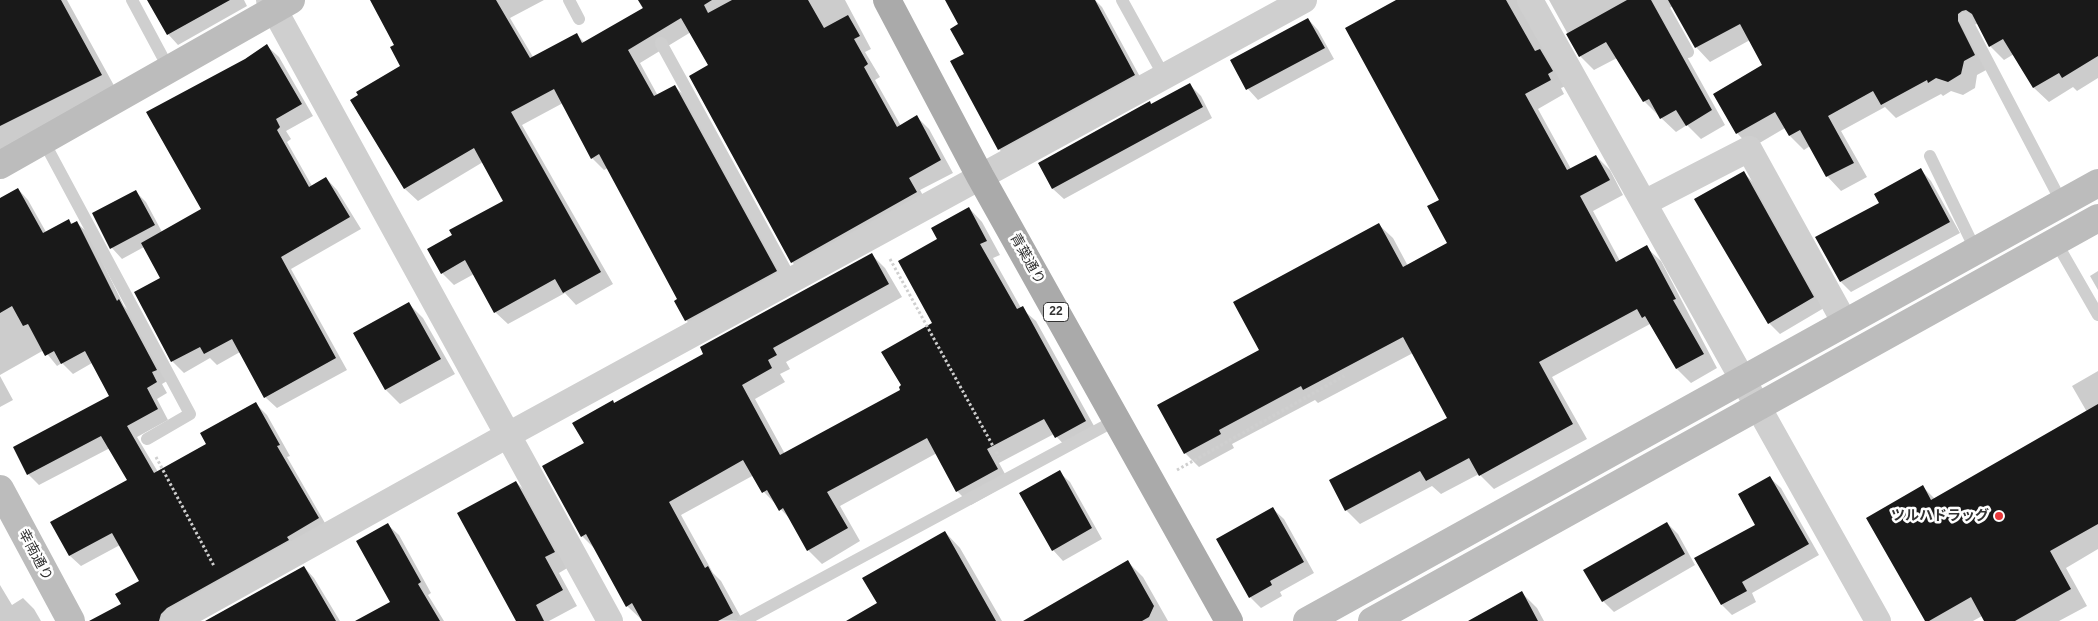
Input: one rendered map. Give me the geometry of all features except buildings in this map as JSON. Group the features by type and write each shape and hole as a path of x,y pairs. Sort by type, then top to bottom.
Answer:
{"main road":[{"name":"青葉通り","path":"887,0 980,176 1229,621"}],"street":[{"path":"174,621 508,435 1304,0"},
{"path":"1530,0 1878,621"},
{"path":"0,165 169,69 278,3 508,435 610,621"},
{"path":"1644,203 1749,149 1845,323"},
{"path":"1307,621 2098,183"},
{"path":"1372,621 1759,408 2098,218"},
{"name":"幸南通り","path":"0,489 71,621"}],"lane":[{"path":"132,0 169,69"},
{"path":"568,0 578,19"},
{"path":"1122,0 1164,76"},
{"path":"1659,0 1688,52"},
{"path":"1965,18 2062,203"},
{"path":"661,42 791,280"},
{"path":"44,140 190,414 147,439"},
{"path":"1930,156 1976,251"},
{"path":"2056,242 2098,315"},
{"path":"742,621 1116,420"}],"path":[{"path":"876,233 1010,478"},
{"path":"1152,484 1344,376"},
{"path":"147,439 228,591"}],"place":[{"name":"ツルハドラッグ","path":"1999,516"}]}
